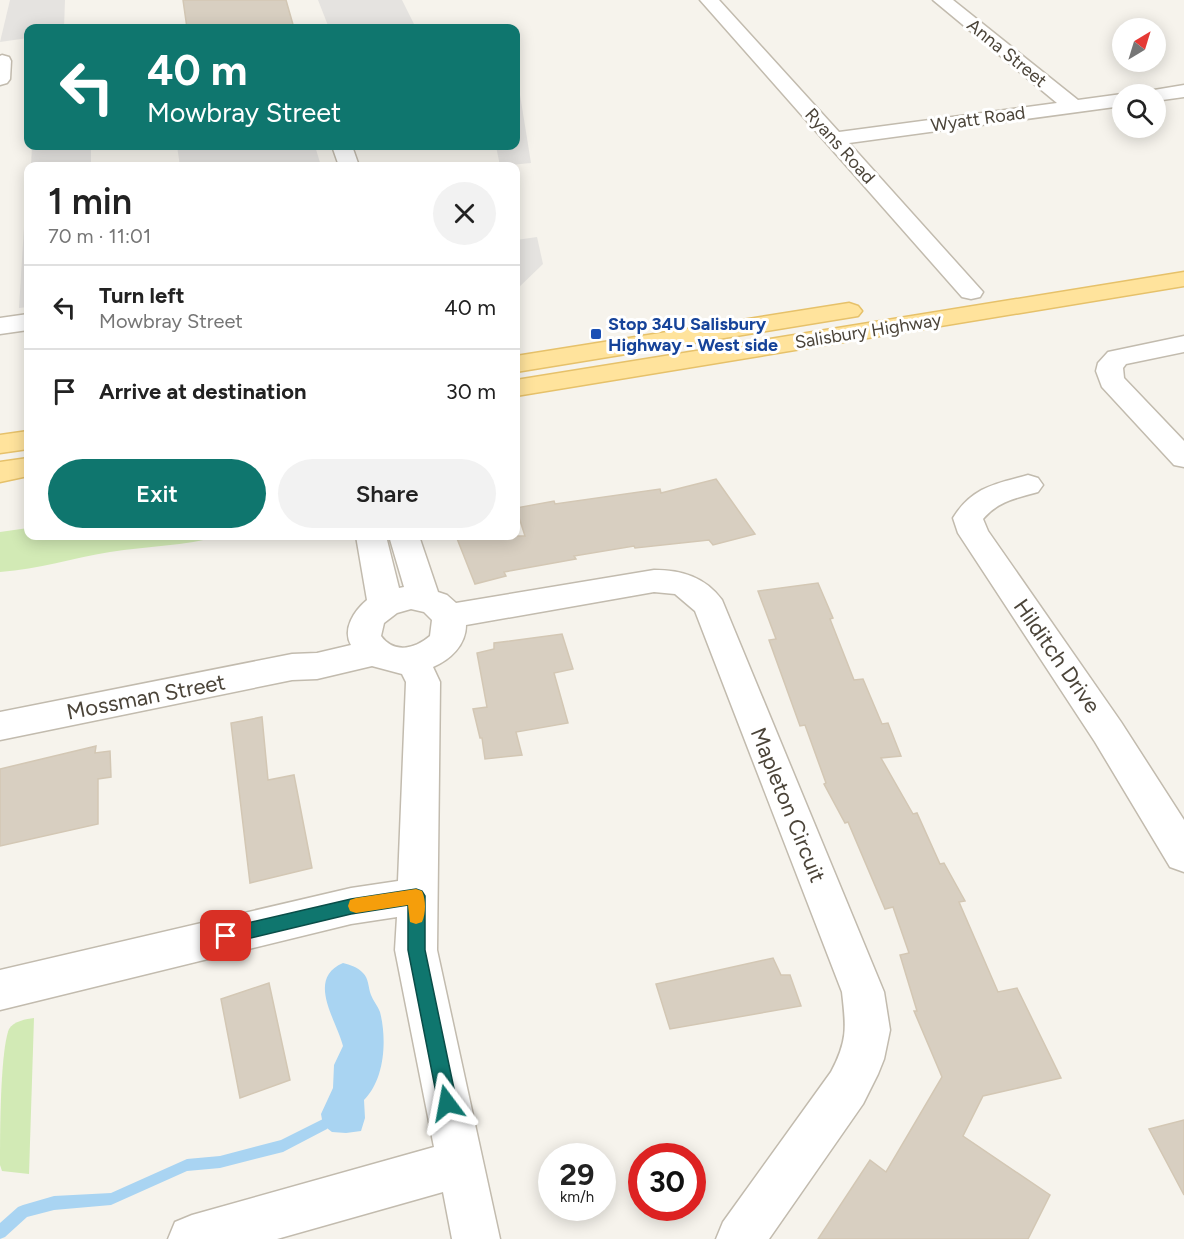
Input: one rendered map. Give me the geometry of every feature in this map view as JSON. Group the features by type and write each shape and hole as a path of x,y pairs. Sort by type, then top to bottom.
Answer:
{"main road":[{"name":"Salisbury Highway","path":"524,389 979,302 1184,257"},
{"name":"Salisbury Highway","path":"520,363 979,302 1184,279"},
{"path":"0,444 24,441"},
{"path":"0,472 24,469"}],"street":[{"name":"Ryans Road","path":"709,0 979,302"},
{"name":"Anna Street","path":"942,0 1073,106"},
{"path":"1166,93 1184,91"},
{"name":"Wyatt Road","path":"834,139 1112,101"},
{"path":"0,326 24,323"},
{"path":"1184,344 1117,357 1109,364 1108,373 1112,381 1184,458"},
{"name":"Hilditch Drive","path":"1029,485 987,497 976,505 968,518 973,533 1095,710 1145,787 1184,855"},
{"path":"372,540 383,588 364,638 394,657 423,682 416,950 476,1239"},
{"path":"394,657 437,651 445,644 450,634 437,608 417,580 405,540"},
{"name":"Mapleton Circuit","path":"437,608 654,580 672,581 690,586 701,594 710,608 863,992 868,1030 862,1059 848,1088 740,1239"},
{"path":"375,612 411,597 437,608"},
{"name":"Mossman Street","path":"292,667 330,648 375,612"},
{"name":"Mossman Street","path":"0,726 292,667 394,657"},
{"path":"0,990 351,906 416,896"},
{"path":"192,1239 462,1163"}],"green space":[{"path":"24,529 24,540 202,540 110,552 0,572 0,532"},
{"path":"34,1018 29,1174 2,1171 0,1115 6,1040 9,1029 14,1024"}],"shaded area":[{"path":"10,0 65,0 64,24 24,24 24,39 0,42"},
{"path":"318,0 402,0 414,24 327,24"},
{"path":"520,95 531,163 499,162 497,150 520,150"},
{"path":"32,150 91,150 91,162 31,162"},
{"path":"178,150 316,150 320,162 179,162"},
{"path":"24,227 24,307 19,308"},
{"path":"537,237 543,264 520,286 520,239"}],"water":[{"path":"343,963 356,968 365,975 380,1012 384,1046 376,1081 364,1100 365,1118 361,1131 346,1133 332,1132 323,1125 321,1114 333,1088 334,1065 343,1046 326,1000 326,979 332,970"}],"building":[{"path":"183,0 286,0 293,24 186,24"},
{"path":"716,479 755,534 713,545 709,540 635,548 634,546 574,556 576,559 504,572 506,576 475,584 458,540 520,540 520,536 525,536 520,520 520,507 554,501 555,504 660,489 661,493"},
{"path":"818,583 833,618 830,619 854,680 863,679 882,724 888,723 901,756 881,758 913,814 917,813 940,864 944,863 965,901 959,902 998,992 1017,988 1061,1078 983,1096 963,1136 1050,1195 1028,1239 818,1239 870,1160 886,1172 942,1077 914,1011 917,1011 900,955 909,953 893,907 885,909 848,822 845,823 824,784 826,783 805,725 800,726 769,640 776,639 758,591"},
{"path":"562,634 573,669 554,673 568,723 516,732 522,755 485,759 482,738 480,738 473,709 487,707 477,653 494,649 494,643"},
{"path":"262,717 268,780 294,775 312,868 250,883 231,723"},
{"path":"96,746 95,753 110,751 111,777 98,779 98,824 0,846 0,769"},
{"path":"773,958 781,975 790,975 801,1006 670,1029 656,984"},
{"path":"269,983 290,1080 240,1098 221,999"},
{"path":"1184,1120 1184,1195 1149,1129"}],"waterway":[{"path":"0,1232 23,1212 54,1203 111,1199 187,1165 220,1162 283,1146 323,1125"}],"slow traffic":[{"path":"356,906 416,896 416,917"}],"place":[{"name":"Stop 34U Salisbury Highway - West side","path":"596,334"}],"route":[{"path":"226,936 351,906 416,896 416,950 447,1103"}]}
